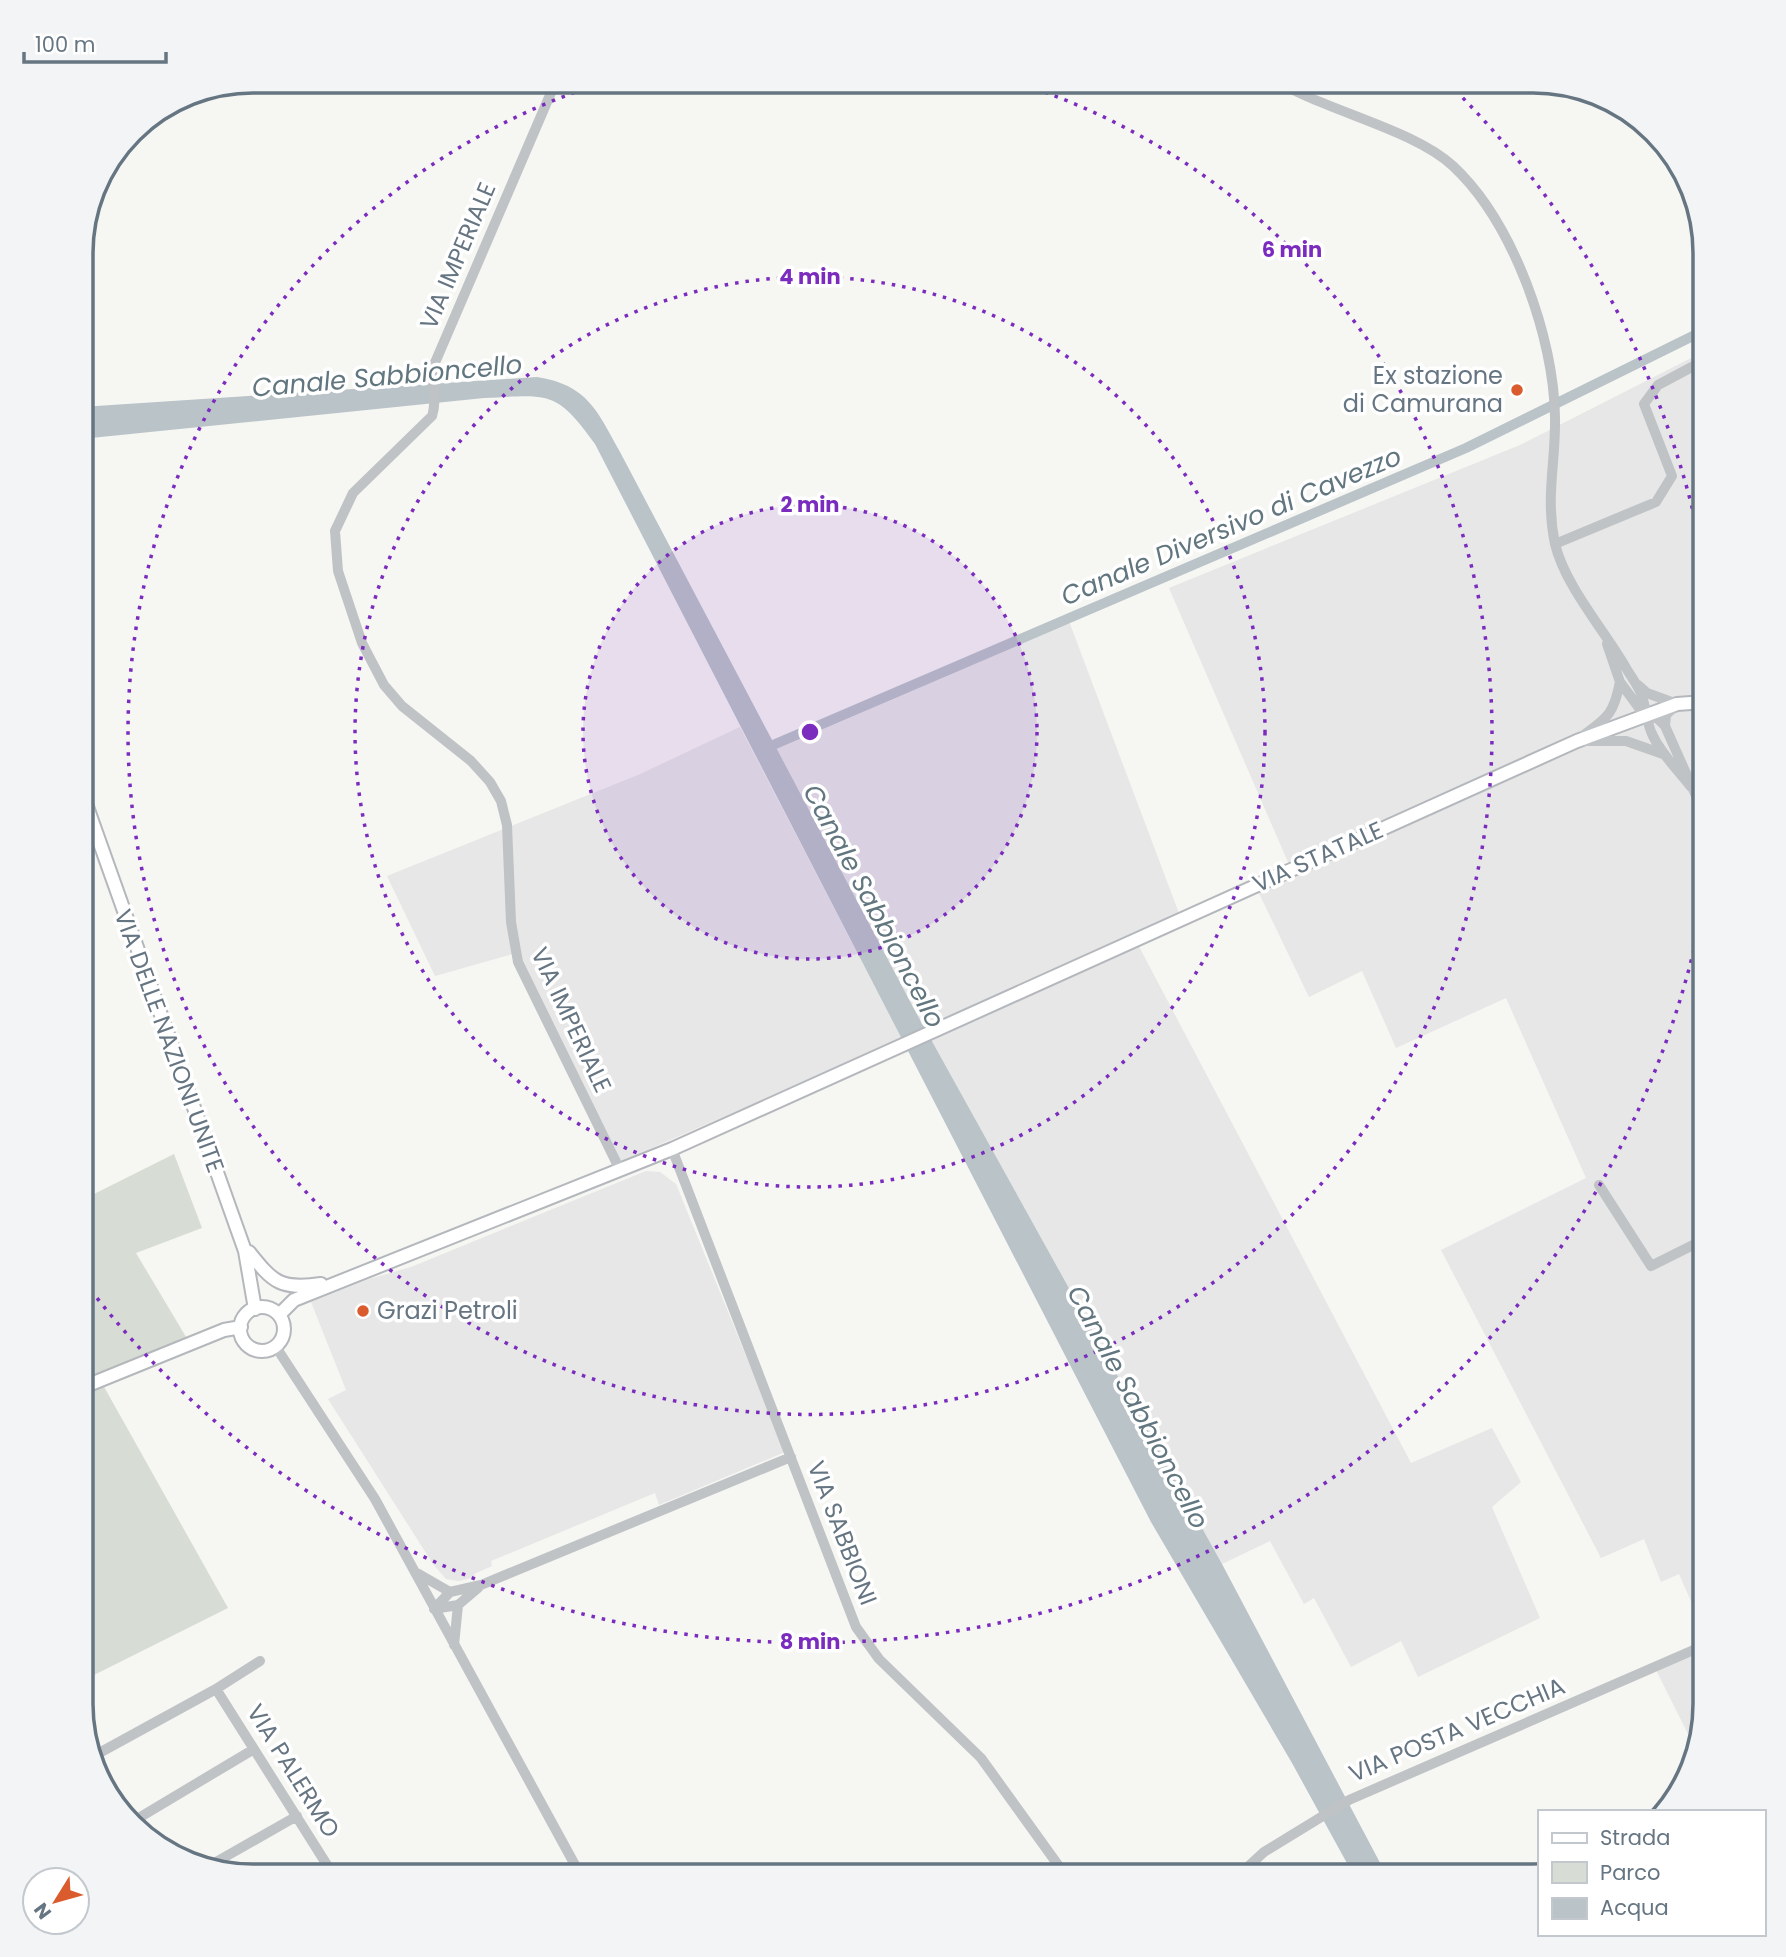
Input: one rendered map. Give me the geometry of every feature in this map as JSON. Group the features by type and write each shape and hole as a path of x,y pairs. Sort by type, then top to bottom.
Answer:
{"main road":[{"name":"VIA STATALE","path":"351,1278 672,1149 1577,741 1677,704 1693,703"},
{"name":"VIA DELLE NAZIONI UNITE","path":"93,825 145,978 246,1251 255,1309"},
{"name":"VIA DELLE NAZIONI UNITE","path":"246,1251 266,1275 281,1284 308,1286 351,1278"},
{"path":"279,1315 294,1300 351,1278"},
{"path":"268,1308 279,1315 284,1331 276,1347 265,1351 254,1350 242,1338 241,1327 247,1314 255,1309 268,1308"},
{"path":"93,1383 224,1330 241,1327"}],"street":[{"name":"VIA IMPERIALE","path":"551,93 432,376 436,406 426,424 353,493 335,531 338,571 362,643 384,685 396,701 471,761 490,782 501,801 507,825 511,922 518,962 620,1170"},
{"path":"1303,93 1416,144 1452,165 1482,199 1508,245 1533,304 1554,383 1555,420 1549,494 1555,544 1604,637 1643,698 1646,717"},
{"path":"1555,544 1656,502 1672,476 1644,404 1658,385 1693,367"},
{"path":"1604,637 1619,682 1646,717 1663,754 1691,787"},
{"path":"1633,680 1647,693 1677,704 1666,715 1665,726"},
{"path":"1577,741 1605,720 1615,707 1619,682"},
{"path":"1646,717 1657,718 1665,726 1683,761 1693,791"},
{"path":"1577,741 1626,741 1663,754"},
{"name":"VIA SABBIONI","path":"672,1149 850,1614 862,1637 884,1664 981,1758 1057,1864"},
{"path":"1599,1185 1651,1266 1693,1245"},
{"path":"276,1347 375,1499 574,1864"},
{"path":"434,1609 450,1592 481,1585 791,1457"},
{"path":"415,1572 450,1592"},
{"path":"434,1609 458,1605 481,1585"},
{"path":"454,1646 458,1605"},
{"name":"VIA POSTA VECCHIA","path":"1252,1864 1264,1852 1349,1800 1693,1651"},
{"path":"100,1752 216,1689 260,1661"},
{"name":"VIA PALERMO","path":"216,1689 326,1864"},
{"path":"140,1818 254,1749"},
{"path":"219,1860 297,1816"}],"shaded area":[{"path":"1693,357 1693,1606 1679,1574 1661,1582 1644,1539 1601,1558 1441,1250 1586,1178 1506,998 1396,1048 1362,971 1309,997 1256,887 1291,869 1169,588 1520,445"},
{"path":"1067,616 1180,916 1135,939 1411,1463 1492,1428 1521,1482 1492,1507 1540,1618 1418,1677 1401,1641 1351,1667 1314,1598 1304,1604 1270,1541 1222,1564 913,1007 775,747"},
{"path":"740,727 902,1039 615,1164 516,953 435,976 387,876 638,775"},
{"path":"646,1171 660,1172 676,1184 785,1452 659,1505 655,1493 491,1561 492,1566 474,1574 475,1577 459,1581 446,1579 433,1564 328,1399 346,1390 311,1302 369,1279 411,1267"},
{"path":"1693,1654 1690,1737 1656,1670"}],"green space":[{"path":"174,1154 202,1228 136,1253 192,1347 103,1385 228,1608 93,1676 93,1192"}],"water":[{"path":"537,377 568,386 589,402 620,452 913,1007 1222,1564 1381,1864 1347,1864 1292,1763 1151,1522 595,444 582,426 560,404 549,399 523,396 93,438 93,406"}],"waterway":[{"name":"Canale Diversivo di Cavezzo","path":"766,748 1466,448 1693,336"}],"place":[{"name":"Ex stazione di Camurana","path":"1517,390"},
{"name":"Grazi Petroli","path":"363,1311"}],"water label":[{"name":"Canale Sabbioncello","path":"387,376"},
{"name":"Canale Sabbioncello","path":"874,906"},
{"name":"Canale Sabbioncello","path":"1138,1407"}]}
